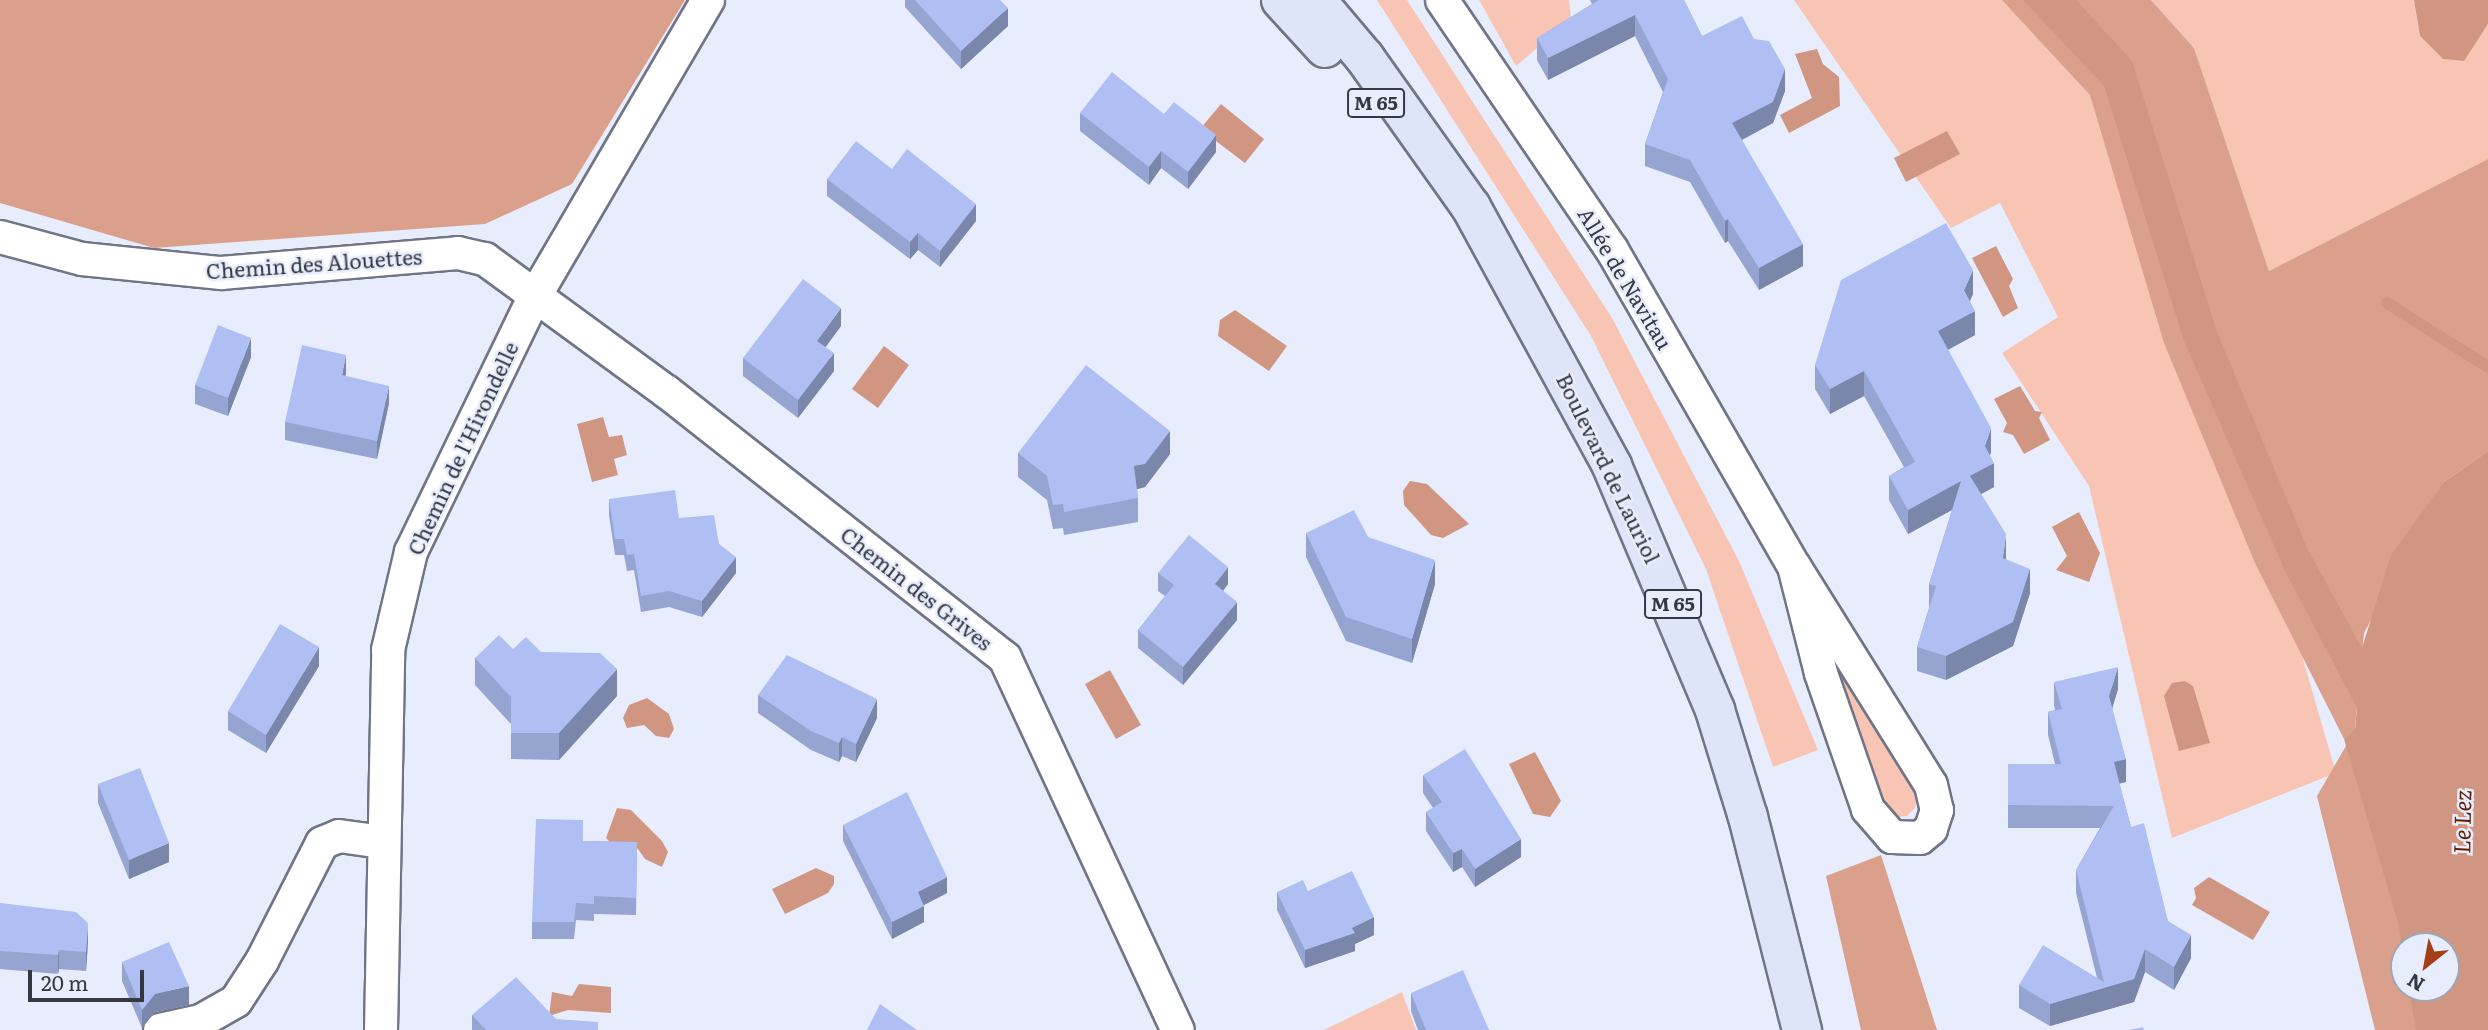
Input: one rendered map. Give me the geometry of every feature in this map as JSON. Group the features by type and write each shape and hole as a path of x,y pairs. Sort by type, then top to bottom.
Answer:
{"main road":[{"name":"M 65","path":"1281,0 1471,207"},
{"name":"Boulevard de Lauriol","path":"1316,0 1364,58 1471,207 1612,466 1715,710 1748,817 1802,1030"}],"street":[{"name":"Chemin de l'Hirondelle","path":"381,1030 382,842 388,650 411,552 535,296 708,0"},
{"name":"Allée de Navitau","path":"1442,0 1612,250 1794,566 1931,785 1937,810 1931,829 1920,838 1892,837 1868,809 1821,673 1794,566"},
{"name":"Chemin des Alouettes","path":"0,237 82,259 220,273 458,253 485,259 535,296"},
{"name":"Chemin des Grives","path":"535,296 667,392 1005,659 1178,1030"},
{"path":"160,1030 201,1021 236,1000 262,961 322,843 340,836 382,842"}],"shaded area":[{"path":"0,0 685,0 572,184 485,224 154,248 0,203"},
{"path":"1377,0 1407,0 1612,318 1739,561 1818,750 1773,767 1706,569 1591,336"},
{"path":"1479,0 1569,0 1571,19 1516,66"},
{"path":"1794,0 2023,0 2104,86 2275,563 2336,773 2172,838 2089,486 2002,353 2058,317 2000,203 1951,228"},
{"path":"2002,0 2151,0 2194,48 2269,271 2488,159 2488,451 2444,482 2364,633 2355,728 2401,932 2390,932 2390,1002 2446,1002 2449,1030 2375,1030 2317,796 2354,732 2344,739 2255,563 2164,343 2090,95"},
{"path":"2151,0 2414,0 2420,36 2443,59 2463,61 2488,24 2488,159 2269,271 2194,48"},
{"path":"1844,672 1918,790 1915,808 1907,816 1897,817 1884,806 1835,692 1837,674"},
{"path":"1881,855 1937,1030 1861,1030 1826,876"},
{"path":"1402,992 1416,1030 1324,1030"}],"water":[{"name":"Le Lez","path":"2023,0 2076,0 2132,61 2217,332 2308,550 2362,648 2391,555 2444,482 2488,451 2488,1030 2416,1030 2411,1002 2460,1002 2460,932 2400,932 2344,739 2355,730 2357,708 2285,571 2184,341 2104,86"},
{"path":"2414,0 2488,0 2488,24 2464,61 2443,59 2420,36"},
{"path":"1817,49 1823,64 1839,77 1840,106 1789,133 1780,115 1812,98 1795,54"},
{"path":"1221,104 1264,139 1245,163 1200,129"},
{"path":"1947,131 1960,154 1906,182 1894,158"},
{"path":"1996,246 2013,279 2009,286 2018,308 2003,317 1972,258"},
{"path":"1235,310 1287,346 1269,371 1218,336 1220,320"},
{"path":"884,346 909,365 878,408 852,389"},
{"path":"2020,386 2035,411 2042,412 2039,418 2050,440 2024,454 2013,435 2003,432 2007,423 1994,399"},
{"path":"603,417 609,437 622,435 627,455 614,459 618,475 592,482 577,424"},
{"path":"1410,481 1427,484 1469,524 1443,538 1431,535 1404,505 1403,491"},
{"path":"2079,512 2100,553 2089,582 2056,570 2067,556 2052,527"},
{"path":"1110,670 1141,725 1116,739 1085,684"},
{"path":"2185,681 2193,686 2210,743 2179,751 2164,696 2172,683"},
{"path":"647,698 669,714 674,729 669,738 656,736 644,725 627,728 623,718 629,705"},
{"path":"1535,752 1561,801 1550,817 1533,814 1509,764"},
{"path":"617,808 631,810 662,841 668,852 662,867 645,859 633,842 620,842 616,848 606,838"},
{"path":"816,868 834,876 834,884 828,893 785,914 772,889"},
{"path":"2209,877 2270,912 2253,940 2192,905 2196,898 2194,888"},
{"path":"579,984 611,987 611,1013 568,1010 549,1016 552,992 572,996"}],"building":[{"path":"915,0 1000,0 1008,8 961,51"},
{"path":"1599,0 1684,0 1702,36 1742,16 1754,39 1769,41 1785,69 1773,102 1732,123 1803,244 1759,268 1728,219 1725,221 1690,160 1645,144 1668,79 1635,15 1548,58 1537,38"},
{"path":"1112,72 1164,114 1174,102 1216,135 1188,172 1161,151 1149,167 1080,113"},
{"path":"856,141 892,169 907,149 976,204 940,251 918,233 910,242 827,179"},
{"path":"1946,223 1973,270 1964,290 1975,311 1938,331 1991,428 1985,446 1994,463 1970,476 2006,534 2003,558 2030,569 2013,622 1946,656 1917,647 1936,586 1929,584 1961,481 1908,510 1889,476 1915,462 1864,371 1830,389 1815,365 1841,280"},
{"path":"803,279 841,308 817,341 834,353 798,400 743,358"},
{"path":"218,325 251,338 228,398 195,385"},
{"path":"302,345 346,355 342,375 389,386 377,441 285,422"},
{"path":"1086,365 1170,431 1145,464 1134,466 1138,498 1064,512 1063,504 1053,505 1047,476 1018,453"},
{"path":"675,490 679,518 714,515 719,544 736,557 702,601 669,591 641,596 634,554 627,555 624,539 615,539 609,499"},
{"path":"1354,510 1368,537 1435,560 1412,639 1346,617 1306,533"},
{"path":"1189,535 1228,567 1215,584 1237,602 1183,667 1138,630 1174,585 1158,573"},
{"path":"280,624 319,647 266,735 228,711"},
{"path":"499,635 513,649 526,637 541,652 600,653 617,669 559,733 511,733 511,697 475,658"},
{"path":"787,655 877,699 856,744 842,737 839,743 811,731 758,695"},
{"path":"2118,667 2109,696 2126,759 2114,762 2131,827 2144,823 2168,921 2191,935 2174,967 2145,949 2134,979 2050,1004 2019,985 2043,945 2104,982 2076,870 2114,806 2008,805 2008,764 2061,764 2048,712 2062,709 2054,682"},
{"path":"1465,749 1521,839 1475,869 1462,849 1453,853 1426,812 1442,802 1423,775"},
{"path":"140,768 169,843 129,860 98,784"},
{"path":"907,792 947,877 918,892 924,906 892,922 843,825"},
{"path":"536,819 583,820 583,841 637,842 636,898 594,896 594,904 576,903 574,922 532,922"},
{"path":"1352,871 1374,917 1352,928 1355,933 1305,950 1277,892 1303,880 1308,891"},
{"path":"0,903 76,912 88,923 86,952 59,950 58,955 0,951"},
{"path":"169,942 189,986 155,994 142,1010 122,962"},
{"path":"1463,970 1489,1030 1426,1030 1411,993"},
{"path":"516,977 556,1019 598,1022 598,1030 486,1030 472,1015"},
{"path":"880,1004 917,1030 867,1030"}],"waterway":[{"path":"2387,303 2488,367"}]}
